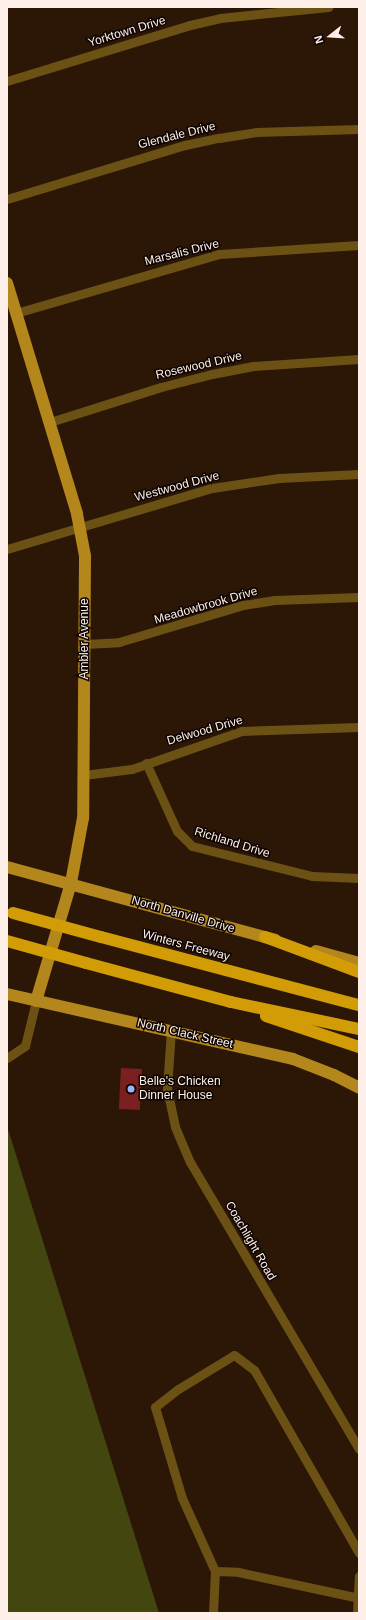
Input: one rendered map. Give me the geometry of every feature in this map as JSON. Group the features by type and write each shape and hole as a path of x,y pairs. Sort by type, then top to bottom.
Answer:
{"highway":[{"name":"Winters Freeway","path":"10,912 359,1005"},
{"path":"265,937 359,972"},
{"path":"7,941 231,1002 359,1029"},
{"path":"231,1002 359,1047"}],"main road":[{"name":"Ambler Avenue","path":"7,283 81,528 85,556 83,818 71,883 36,1001"},
{"name":"North Danville Drive","path":"7,867 71,883 359,963"},
{"name":"North Clack Street","path":"7,994 171,1030 293,1059 334,1075 359,1088"}],"street":[{"name":"Yorktown Drive","path":"7,81 190,25 220,18 328,7"},
{"name":"Glendale Drive","path":"7,199 185,145 219,138 256,132 359,129"},
{"name":"Marsalis Drive","path":"16,313 219,254 359,245"},
{"name":"Rosewood Drive","path":"50,422 161,387 212,374 253,366 359,359"},
{"name":"Westwood Drive","path":"7,549 212,488 285,477 359,474"},
{"name":"Meadowbrook Drive","path":"85,644 119,642 243,605 275,600 359,597"},
{"name":"Delwood Drive","path":"84,775 114,773 242,731 359,727"},
{"name":"Richland Drive","path":"146,763 177,831 192,846 312,876 359,878"},
{"path":"7,1058 25,1046 36,1001"},
{"name":"Coachlight Road","path":"171,1030 168,1089 176,1127 190,1162 359,1449"},
{"path":"213,1613 215,1571 182,1498 155,1407 178,1389 234,1355 254,1370 359,1553"},
{"path":"215,1571 238,1572 358,1598"},
{"path":"357,1613 359,1576"}],"shaded area":[{"path":"7,1126 159,1613 7,1613"}],"building":[{"name":"Belle's Chicken Dinner House","path":"121,1068 142,1069 140,1110 119,1109"}],"place":[{"name":"Belle's Chicken Dinner House","path":"131,1089"}]}
